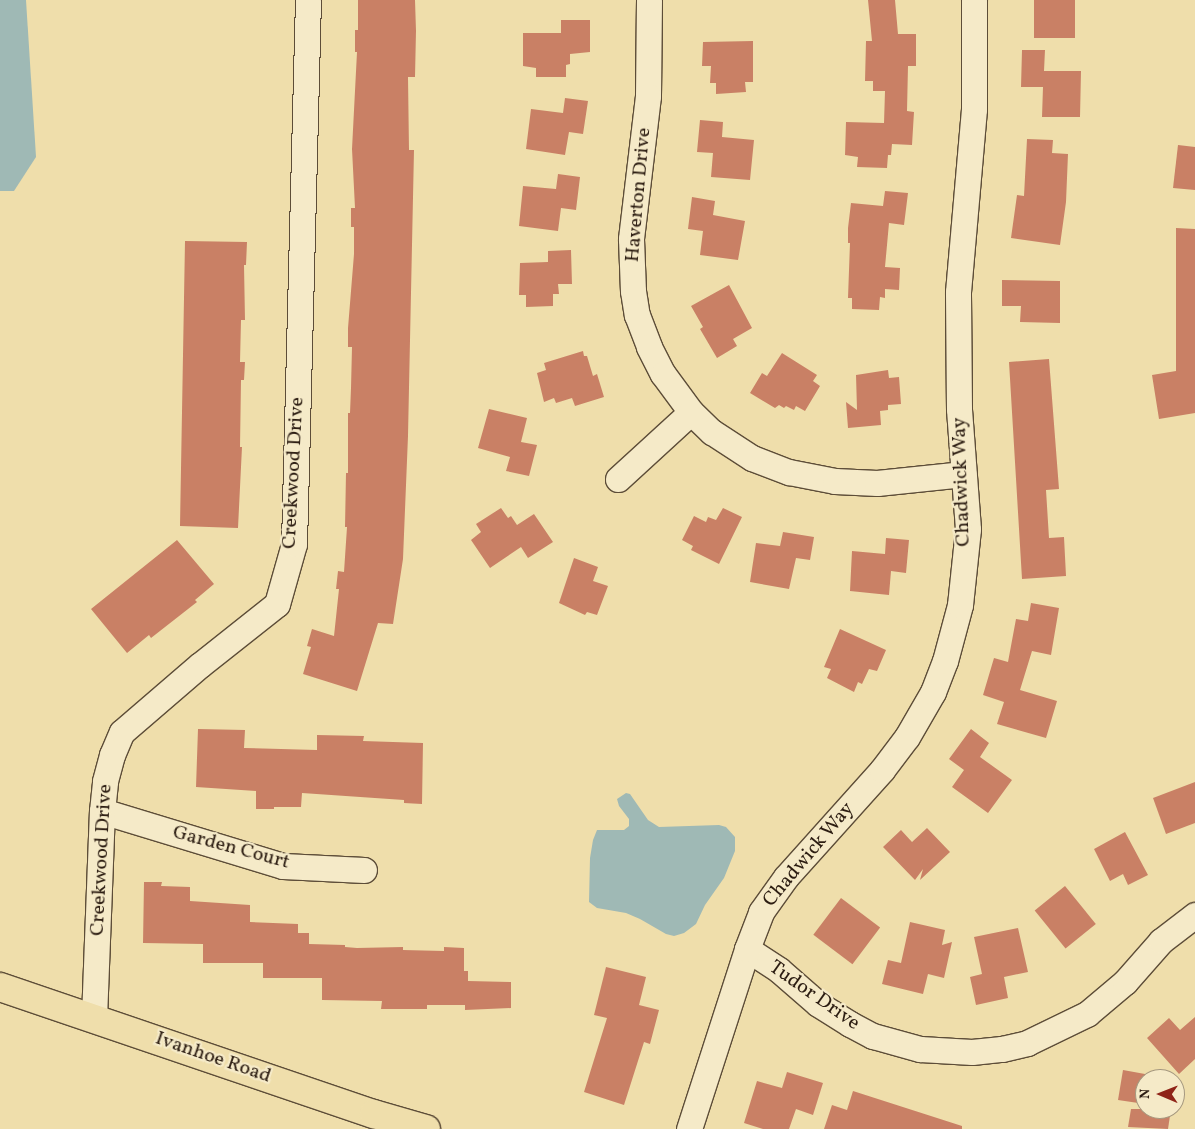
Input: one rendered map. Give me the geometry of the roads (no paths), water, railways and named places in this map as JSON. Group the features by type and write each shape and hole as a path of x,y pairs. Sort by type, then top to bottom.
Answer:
{"main road":[{"name":"Ivanhoe Road","path":"0,987 94,1018 374,1121 426,1129"}],"street":[{"name":"Creekwood Drive","path":"94,1018 102,811 112,755 122,732 200,665 277,604 294,544 308,0"},
{"name":"Haverton Drive","path":"649,0 648,96 631,239 632,291 637,315 649,346 663,374 691,412 712,432 752,458 789,472 835,481 877,483 964,474"},
{"name":"Chadwick Way","path":"689,1129 747,949 761,912 786,877 882,770 907,736 933,692 945,661 960,604 968,529 959,409 958,292 974,109 974,0"},
{"path":"618,479 691,412"},
{"name":"Garden Court","path":"102,811 283,866 364,870"},
{"name":"Tudor Drive","path":"747,949 779,970 818,1004 873,1036 920,1049 972,1052 1002,1049 1027,1042 1087,1014 1125,982 1161,941 1195,915"}],"water":[{"path":"0,0 26,0 36,157 14,191 0,191"},
{"path":"626,793 630,794 648,820 659,827 719,825 726,827 735,837 735,851 724,878 705,905 696,924 684,933 674,936 666,934 626,913 597,908 589,902 590,858 593,840 597,830 624,830 629,826 629,819 619,806 617,799"}]}
